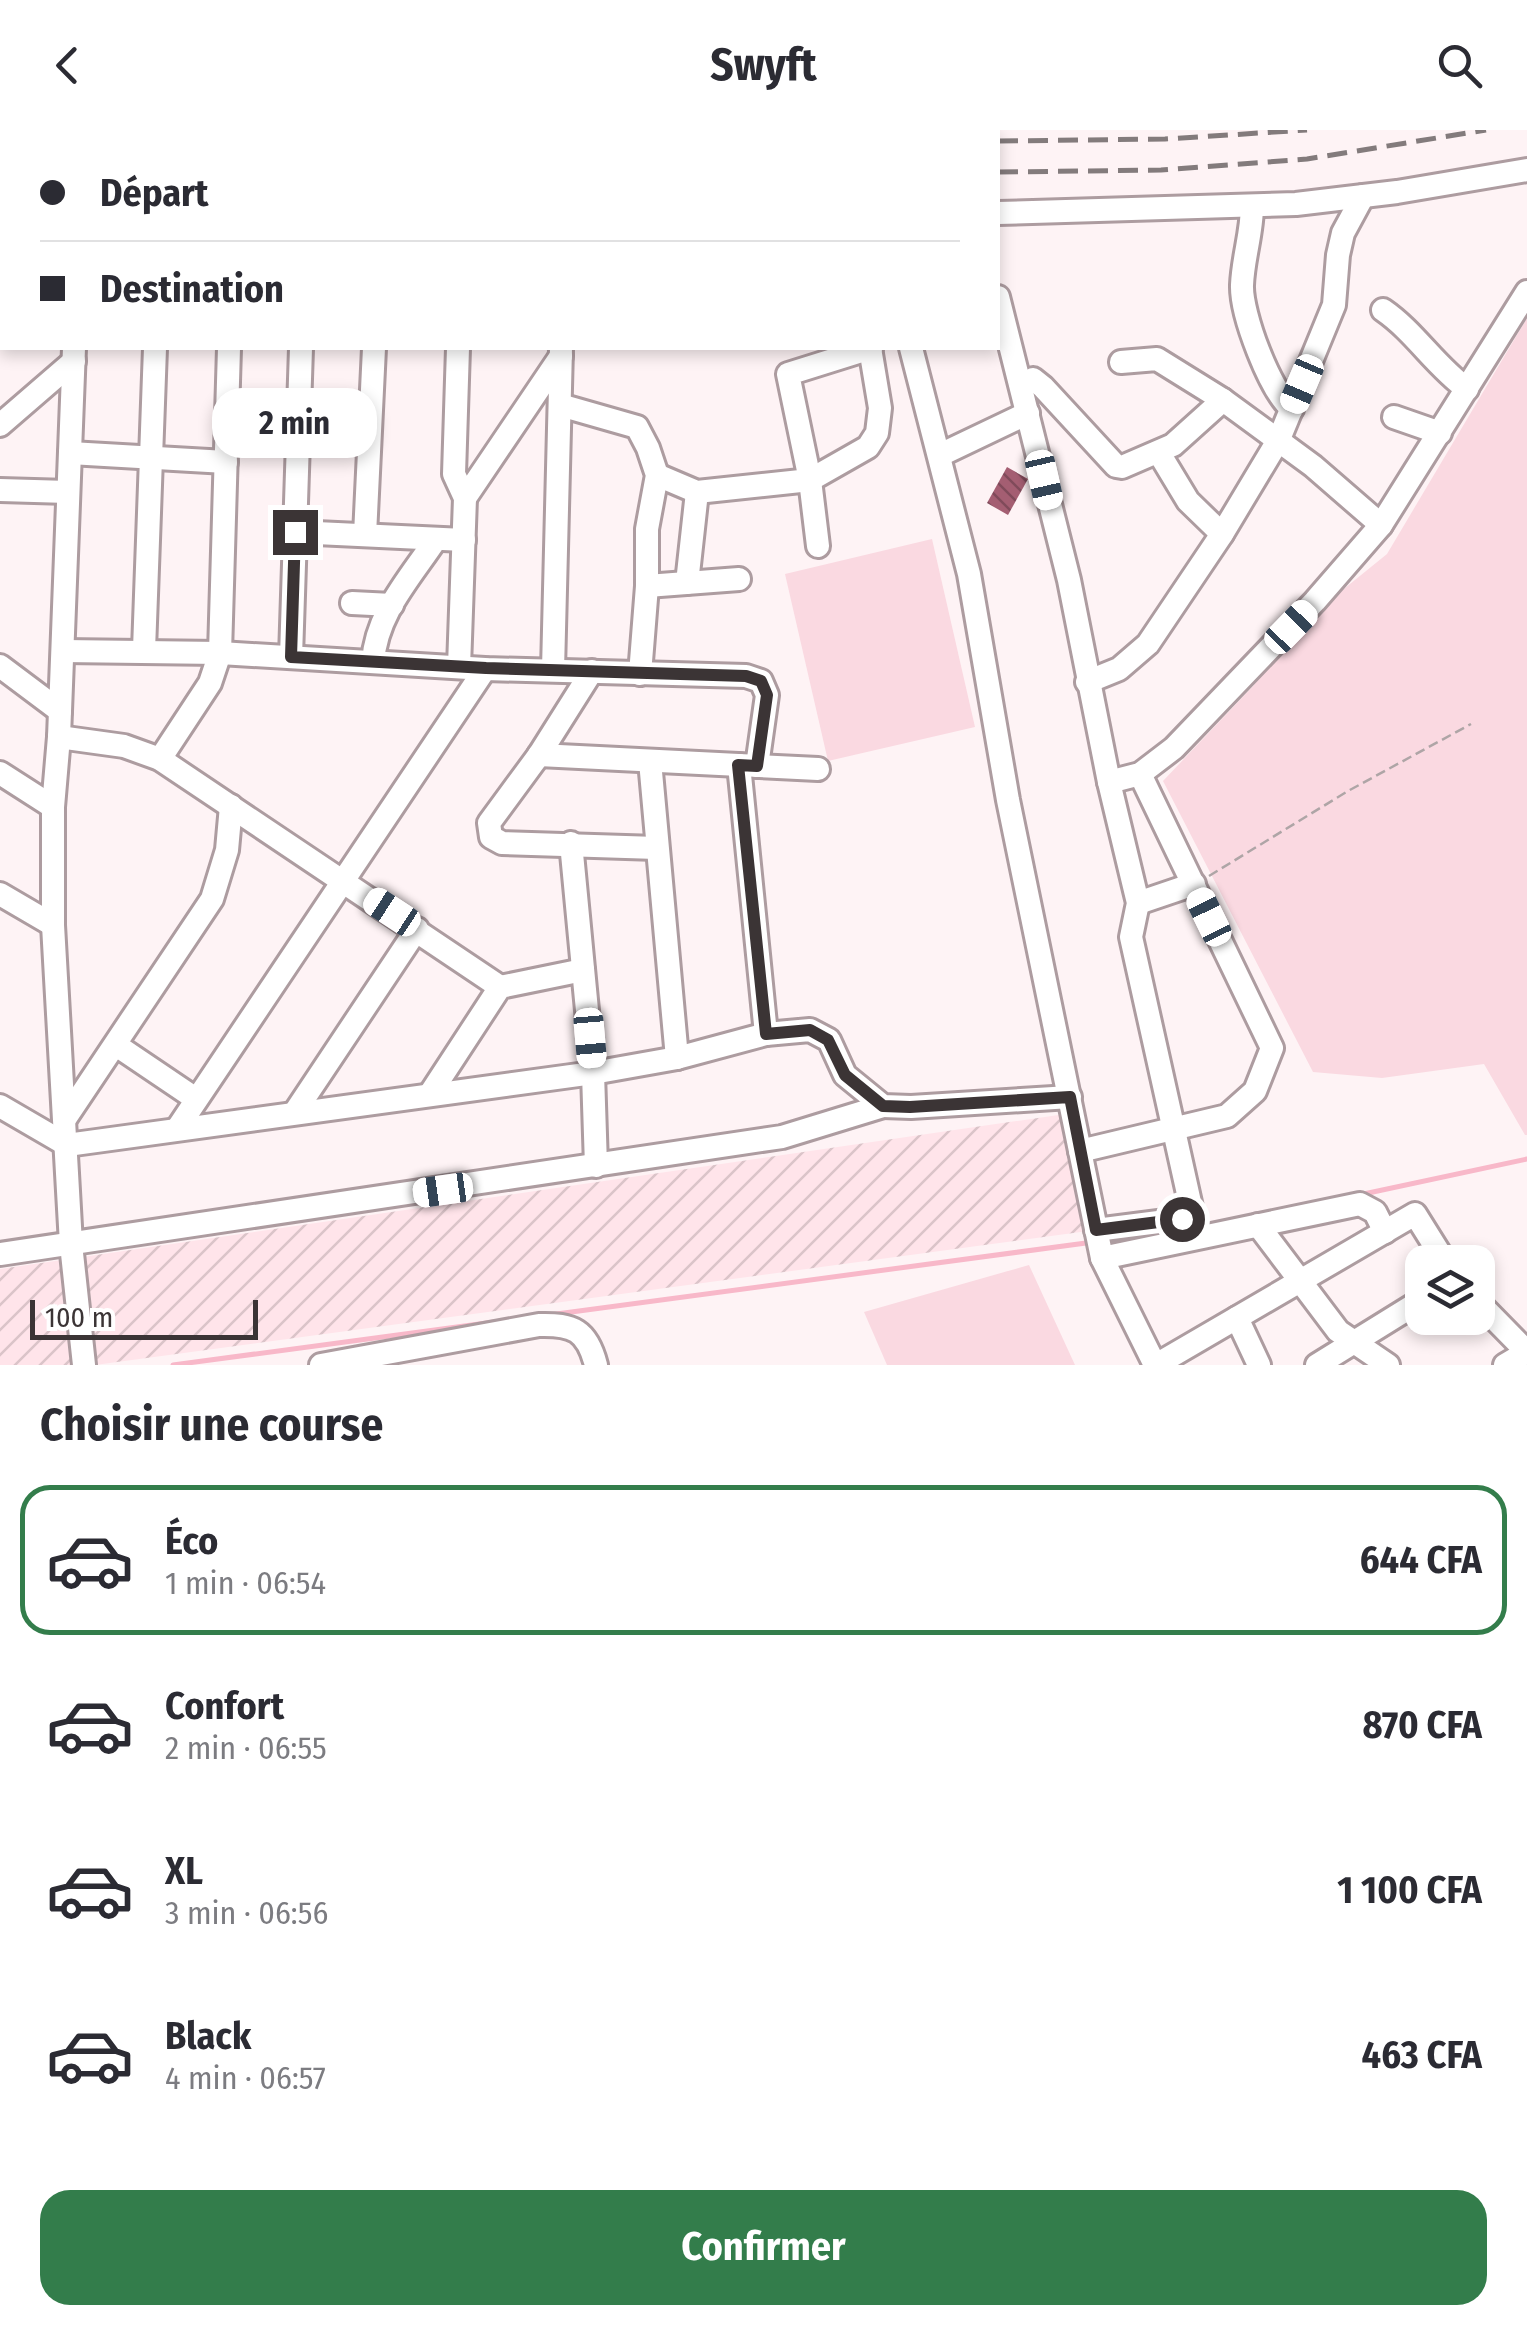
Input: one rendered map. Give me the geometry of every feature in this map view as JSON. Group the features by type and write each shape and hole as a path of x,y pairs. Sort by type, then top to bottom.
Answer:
{"street":[{"path":"1000,213 1252,206 1363,196 1527,170"},
{"path":"1088,682 1135,658 1222,534 1278,440 1334,305 1343,233 1363,196"},
{"path":"1252,206 1242,290 1272,386 1292,408"},
{"path":"1108,782 1140,774 1174,748 1315,602 1381,525 1527,292"},
{"path":"1000,304 1068,580 1108,782 1138,903 1131,936 1190,1207 1182,1219 1096,1230"},
{"path":"1383,310 1400,322 1436,364 1467,389"},
{"path":"144,650 155,350"},
{"path":"160,759 210,683 220,653 229,350"},
{"path":"291,657 302,350"},
{"path":"365,535 374,350"},
{"path":"458,350 454,474 465,498 459,667"},
{"path":"818,546 810,480 788,374 865,350"},
{"path":"657,475 696,492 810,480 868,447 877,433 880,408 871,350"},
{"path":"912,350 969,574 1008,800 1102,1258 1156,1365 1415,1214 1435,1245"},
{"path":"465,498 561,352"},
{"path":"553,670 561,352"},
{"path":"0,426 74,354"},
{"path":"74,354 53,807 53,925 71,1244 84,1365"},
{"path":"1121,362 1157,360 1223,400 1381,525"},
{"path":"1022,387 1033,379 1044,387 1116,466 1129,466 1159,453 1192,432 1223,400"},
{"path":"560,405 637,428 657,475 646,529 647,586 640,674"},
{"path":"940,455 1028,413"},
{"path":"1394,416 1440,433"},
{"path":"1159,453 1188,501 1222,534"},
{"path":"70,454 226,462"},
{"path":"0,490 68,492"},
{"path":"687,583 696,492"},
{"path":"295,532 464,540"},
{"path":"373,662 374,639 436,539"},
{"path":"647,586 740,579"},
{"path":"352,603 392,605"},
{"path":"63,652 220,653 459,667 746,676 761,681 767,695 748,766 766,1034"},
{"path":"0,666 60,711"},
{"path":"177,1129 486,668"},
{"path":"592,671 490,823 491,837 502,844 658,848"},
{"path":"59,737 124,746 160,759 500,987"},
{"path":"538,755 818,769"},
{"path":"650,761 678,1058"},
{"path":"0,773 53,807"},
{"path":"1080,1151 1228,1116 1255,1090 1272,1048 1140,774"},
{"path":"65,1120 212,898 227,850 231,806"},
{"path":"571,843 593,1072 596,1166"},
{"path":"1138,903 1194,884"},
{"path":"0,894 53,925"},
{"path":"295,1112 417,929"},
{"path":"430,1094 500,987 583,970"},
{"path":"0,1106 66,1146 593,1072 678,1058 766,1034 810,1030 828,1040 845,1075 883,1106"},
{"path":"116,1045 196,1099"},
{"path":"0,1254 782,1137 883,1106 1070,1097"},
{"path":"1102,1258 1360,1204 1375,1212 1384,1232"},
{"path":"1258,1224 1338,1331 1388,1365"},
{"path":"1317,1365 1405,1311"},
{"path":"1236,1318 1259,1365"},
{"path":"1495,1319 1527,1352 1505,1365"},
{"path":"322,1365 539,1325 564,1324 584,1337 596,1365"}],"path":[{"path":"1194,884 1253,852 1348,791 1471,724"}],"shaded area":[{"path":"1527,318 1525,1135 1484,1064 1382,1078 1313,1072 1163,781 1254,685 1287,635 1387,554"},
{"path":"932,539 975,727 828,761 785,574"},
{"path":"1065,1114 1088,1231 95,1365 0,1365 0,1269"},
{"path":"1029,1265 1075,1365 887,1365 864,1312"}],"building":[{"path":"1007,467 1028,479 1008,515 987,503"}],"waterway":[{"path":"1359,1195 1527,1159"},
{"path":"1187,1228 1216,1223"},
{"path":"1111,1240 1132,1237"},
{"path":"549,1315 1086,1243"},
{"path":"173,1365 494,1322"}],"railway":[{"path":"1000,141 1165,139 1307,130"},
{"path":"1000,172 1161,170 1307,159 1486,130"}],"route":[{"path":"295,532 291,657 746,676 761,681 767,695 757,766 738,765 766,1034 810,1030 828,1040 845,1075 883,1106 1070,1097 1096,1230 1182,1219"}]}
